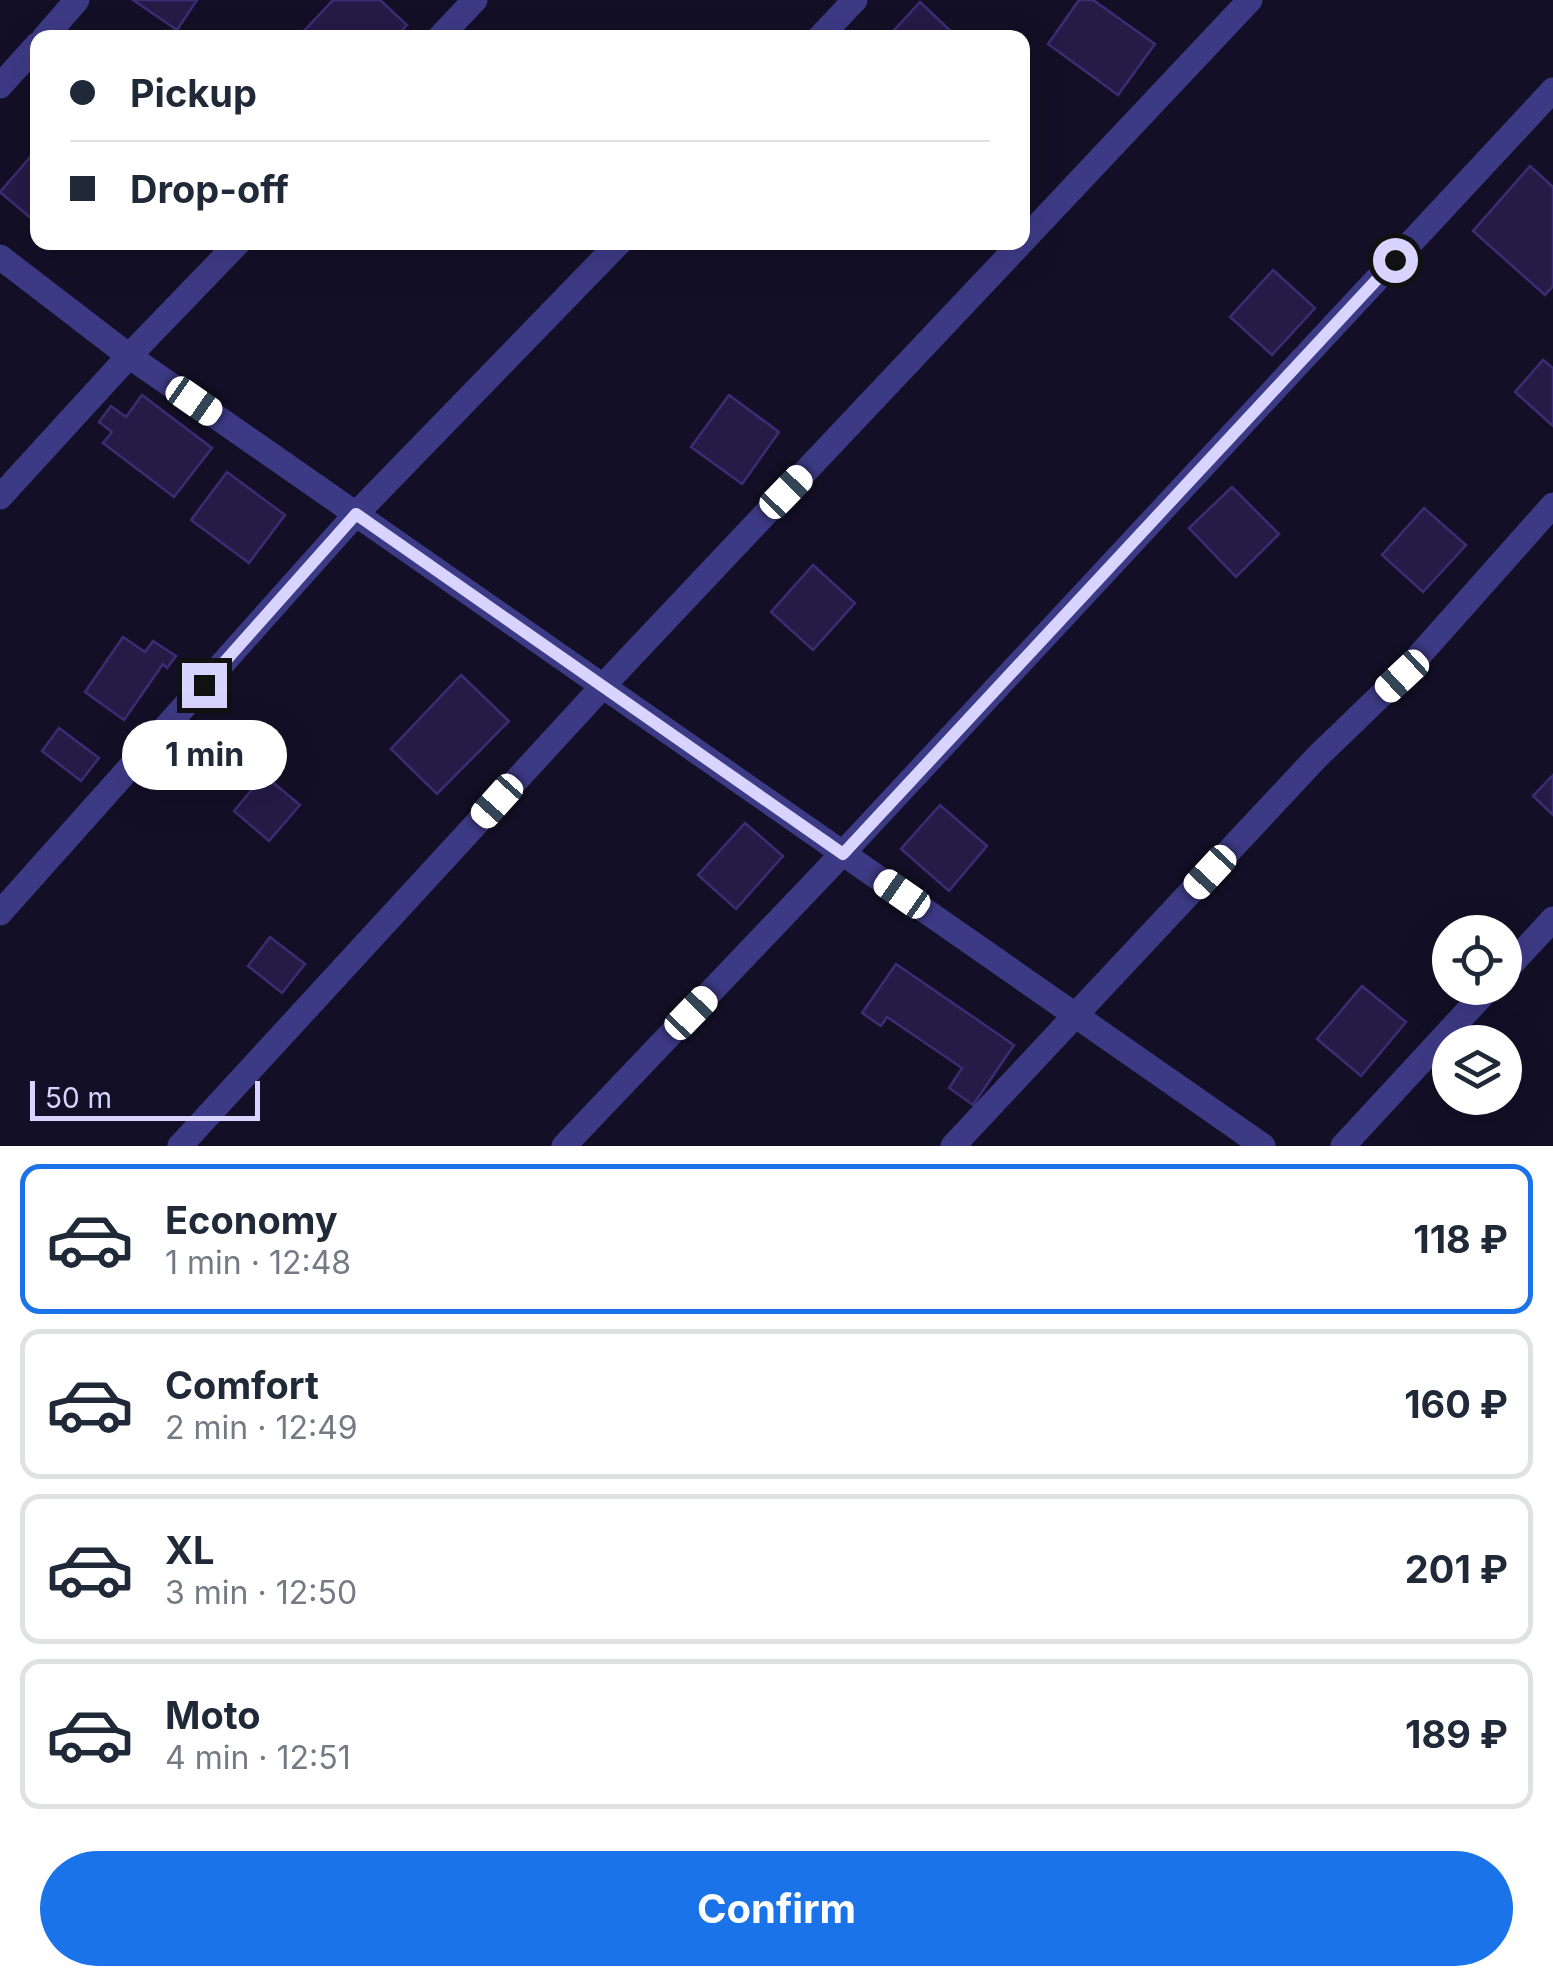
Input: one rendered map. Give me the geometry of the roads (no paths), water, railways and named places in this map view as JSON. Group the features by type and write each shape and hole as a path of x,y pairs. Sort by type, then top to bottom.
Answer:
{"street":[{"path":"51,30 78,0"},
{"path":"447,30 476,0"},
{"path":"827,30 855,0"},
{"path":"1030,234 1250,0"},
{"path":"0,86 30,53"},
{"path":"564,1146 843,854 1553,90"},
{"path":"0,496 231,250"},
{"path":"0,913 356,514 612,250"},
{"path":"180,1146 603,686 1014,250"},
{"path":"0,257 129,356 1263,1146"},
{"path":"954,1146 1316,756 1402,676 1553,505"},
{"path":"1522,953 1553,919"},
{"path":"1343,1146 1474,1005"}]}
